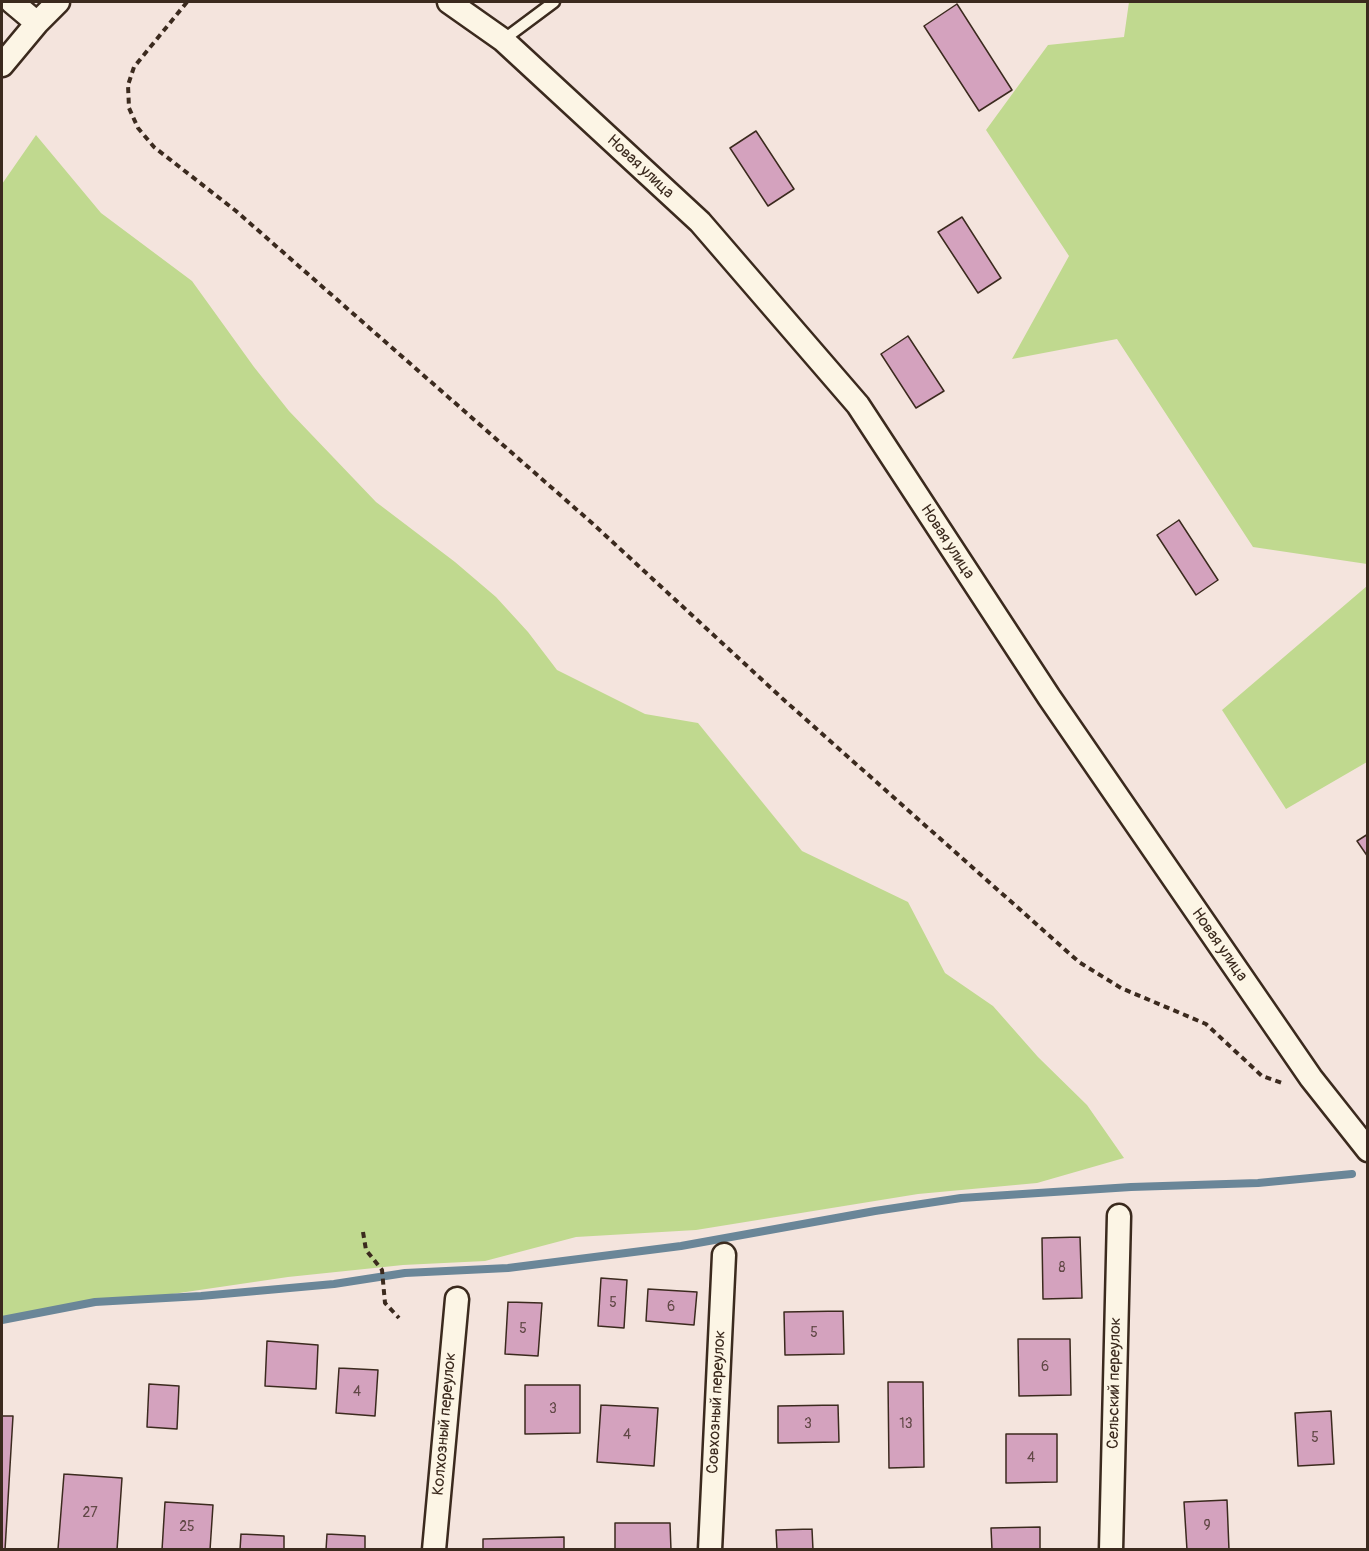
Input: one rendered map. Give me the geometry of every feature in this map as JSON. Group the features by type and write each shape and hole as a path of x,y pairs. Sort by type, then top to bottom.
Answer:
{"street":[{"path":"12,2 37,23"},
{"path":"2,65 58,2"},
{"name":"Новая улица","path":"449,2 503,40 700,222 858,405 1049,697 1311,1078 1368,1150"},
{"name":"Сельский переулок","path":"1111,1550 1119,1216"},
{"name":"Совхозный переулок","path":"710,1550 724,1255"},
{"name":"Колхозный переулок","path":"434,1550 457,1299"}],"lane":[{"path":"503,40 554,2"}],"path":[{"path":"187,2 134,67 128,85 129,108 138,128 154,147 236,211 592,523 784,700 1079,962 1121,988 1206,1024 1262,1076 1291,1086 1311,1078"},
{"path":"363,1232 366,1250 382,1270 385,1303 399,1318"}],"green space":[{"path":"1129,2 1367,2 1367,564 1253,547 1117,339 1012,359 1069,256 986,130 1048,45 1124,37"},
{"path":"36,135 101,213 192,281 289,411 376,502 455,562 496,597 528,632 557,670 645,714 698,723 802,851 908,902 945,973 993,1006 1038,1057 1087,1105 1124,1158 1037,1183 918,1194 696,1230 576,1237 485,1261 403,1265 288,1277 2,1319 2,184"},
{"path":"1367,586 1367,762 1286,809 1222,710"}],"building":[{"path":"957,4 1012,90 979,111 924,26"},
{"path":"756,131 794,189 768,206 730,148"},
{"path":"962,217 1001,278 978,293 938,232"},
{"path":"908,336 944,391 916,408 881,354"},
{"path":"1179,520 1218,580 1196,595 1157,535"},
{"path":"1368,834 1368,857 1357,841"},
{"path":"1080,1237 1082,1298 1043,1299 1042,1238"},
{"path":"601,1278 627,1280 624,1328 598,1326"},
{"path":"648,1289 697,1292 694,1325 646,1321"},
{"path":"508,1302 542,1303 538,1356 505,1354"},
{"path":"843,1311 844,1354 785,1355 784,1312"},
{"path":"1018,1339 1070,1339 1071,1395 1019,1396"},
{"path":"267,1341 318,1345 316,1389 265,1386"},
{"path":"339,1368 378,1370 375,1416 336,1413"},
{"path":"888,1382 923,1382 924,1467 889,1468"},
{"path":"149,1384 179,1386 177,1429 147,1427"},
{"path":"525,1385 580,1385 580,1433 525,1434"},
{"path":"601,1405 658,1408 654,1466 597,1462"},
{"path":"838,1405 839,1442 778,1443 778,1406"},
{"path":"1331,1411 1334,1464 1298,1466 1295,1413"},
{"path":"2,1416 13,1416 5,1550 2,1550"},
{"path":"1006,1434 1057,1434 1057,1482 1006,1483"},
{"path":"64,1474 122,1478 117,1550 58,1549"},
{"path":"1227,1500 1229,1550 1187,1550 1184,1502"},
{"path":"165,1502 213,1505 210,1550 162,1550"},
{"path":"615,1523 670,1523 671,1550 615,1550"},
{"path":"1040,1527 1040,1550 992,1550 991,1528"},
{"path":"812,1529 813,1550 777,1550 776,1530"},
{"path":"241,1534 284,1536 284,1550 240,1550"},
{"path":"327,1534 365,1536 365,1550 326,1550"},
{"path":"564,1537 564,1550 483,1550 483,1539"}],"waterway":[{"path":"2,1320 95,1302 201,1296 334,1284 405,1273 508,1268 681,1246 961,1198 1131,1187 1258,1183 1352,1174"}]}
